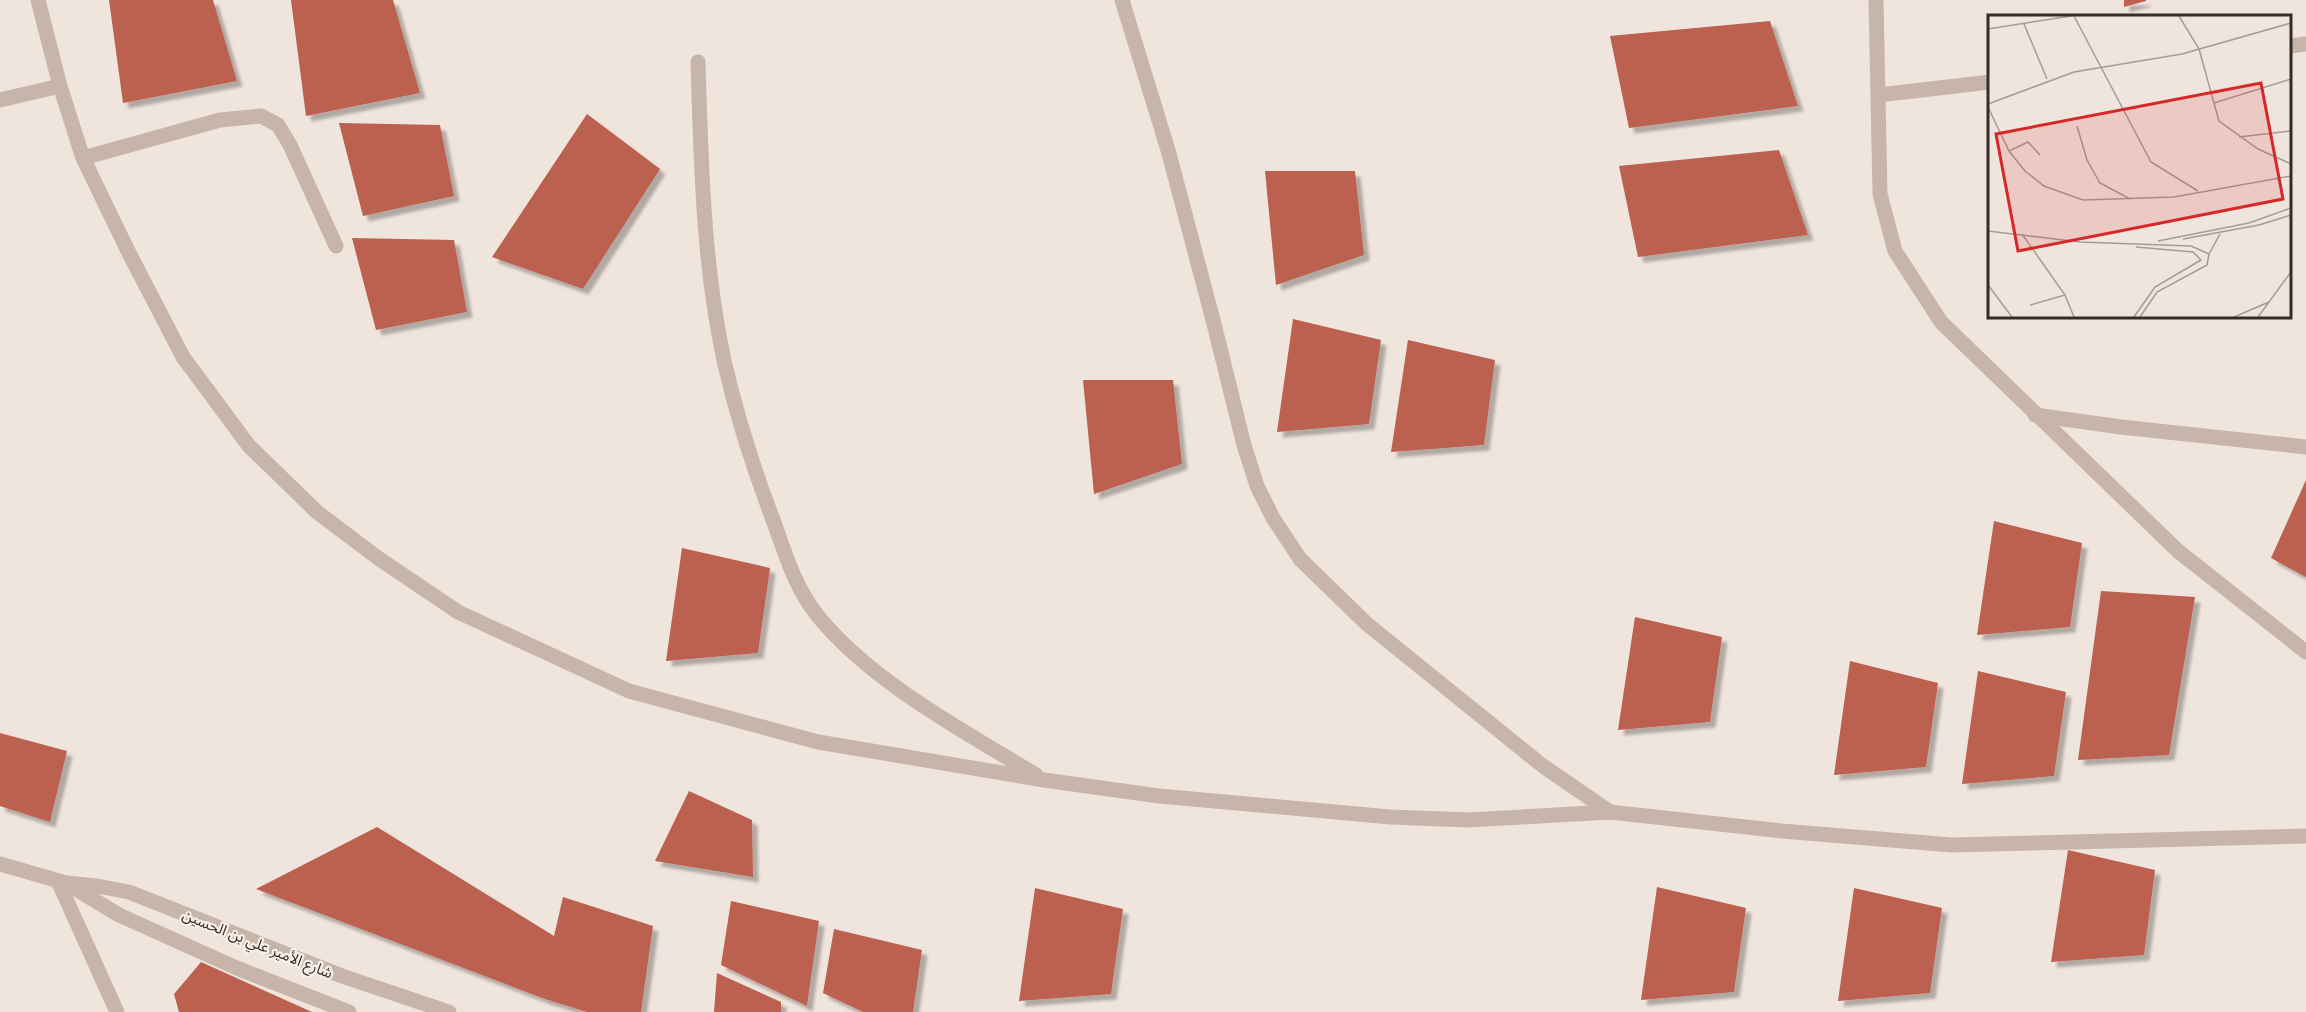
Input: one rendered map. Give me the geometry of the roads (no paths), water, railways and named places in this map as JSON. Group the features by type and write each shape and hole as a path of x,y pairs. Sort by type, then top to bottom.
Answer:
{"street":[{"path":"38,0 60,86 83,158 183,357 249,446 317,512 458,612 628,691 818,742 1044,780 1159,796 1390,818 1469,820 1610,812 1782,831 1952,846 2306,836"},
{"path":"1122,0 1168,150 1244,445 1257,486 1274,518 1300,559 1367,624 1544,766 1610,812"},
{"path":"1876,0 1880,194 1895,251 1941,322 2178,551 2306,652"},
{"path":"2291,46 2306,44"},
{"path":"698,62 702,184 714,298 725,364 761,488 795,581 817,614 870,668 946,720 1044,780"},
{"path":"1879,95 1988,82"},
{"path":"0,100 60,86"},
{"path":"83,158 220,120 261,116 278,125 290,145 336,246"},
{"path":"2035,415 2121,427 2306,447"},
{"name":"شارع الأمير علي بن الحسين","path":"0,864 62,882 98,885 129,892 342,976 449,1012"},
{"path":"62,882 117,1012"},
{"name":"شارع الأمير علي بن الحسين","path":"62,882 119,915 239,969 349,1012"}]}
